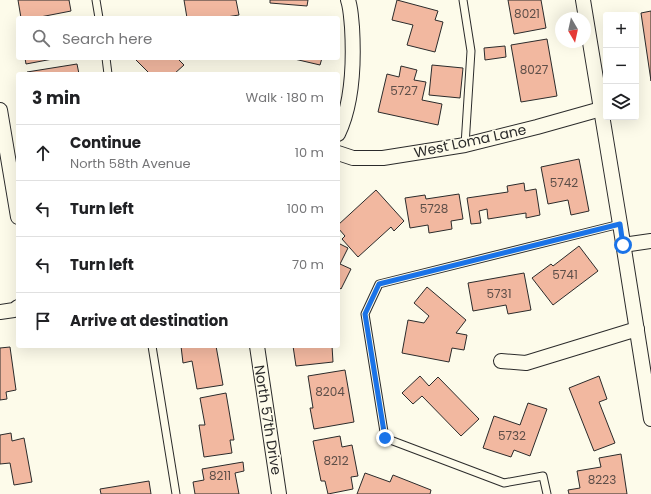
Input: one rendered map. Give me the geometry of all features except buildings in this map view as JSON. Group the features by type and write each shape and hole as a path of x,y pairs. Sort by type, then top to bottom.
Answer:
{"street":[{"path":"340,130 341,113 350,98 351,87 353,51 350,6 348,0"},
{"path":"583,0 651,419"},
{"name":"West Loma Lane","path":"340,155 353,158 383,158 465,145 601,109"},
{"path":"0,110 16,205"},
{"path":"623,245 651,240"},
{"path":"0,312 16,308"},
{"path":"501,361 526,363 636,329"},
{"name":"North 57th Drive","path":"257,348 279,494"}],"lane":[{"path":"96,0 99,16"},
{"path":"463,0 471,51 465,145"},
{"path":"106,60 108,72"},
{"path":"546,494 544,476 504,483 385,438 365,314 379,284 620,224"},
{"path":"152,348 176,494"}],"route":[{"path":"385,438 365,314 379,284 620,224 623,245"}]}
